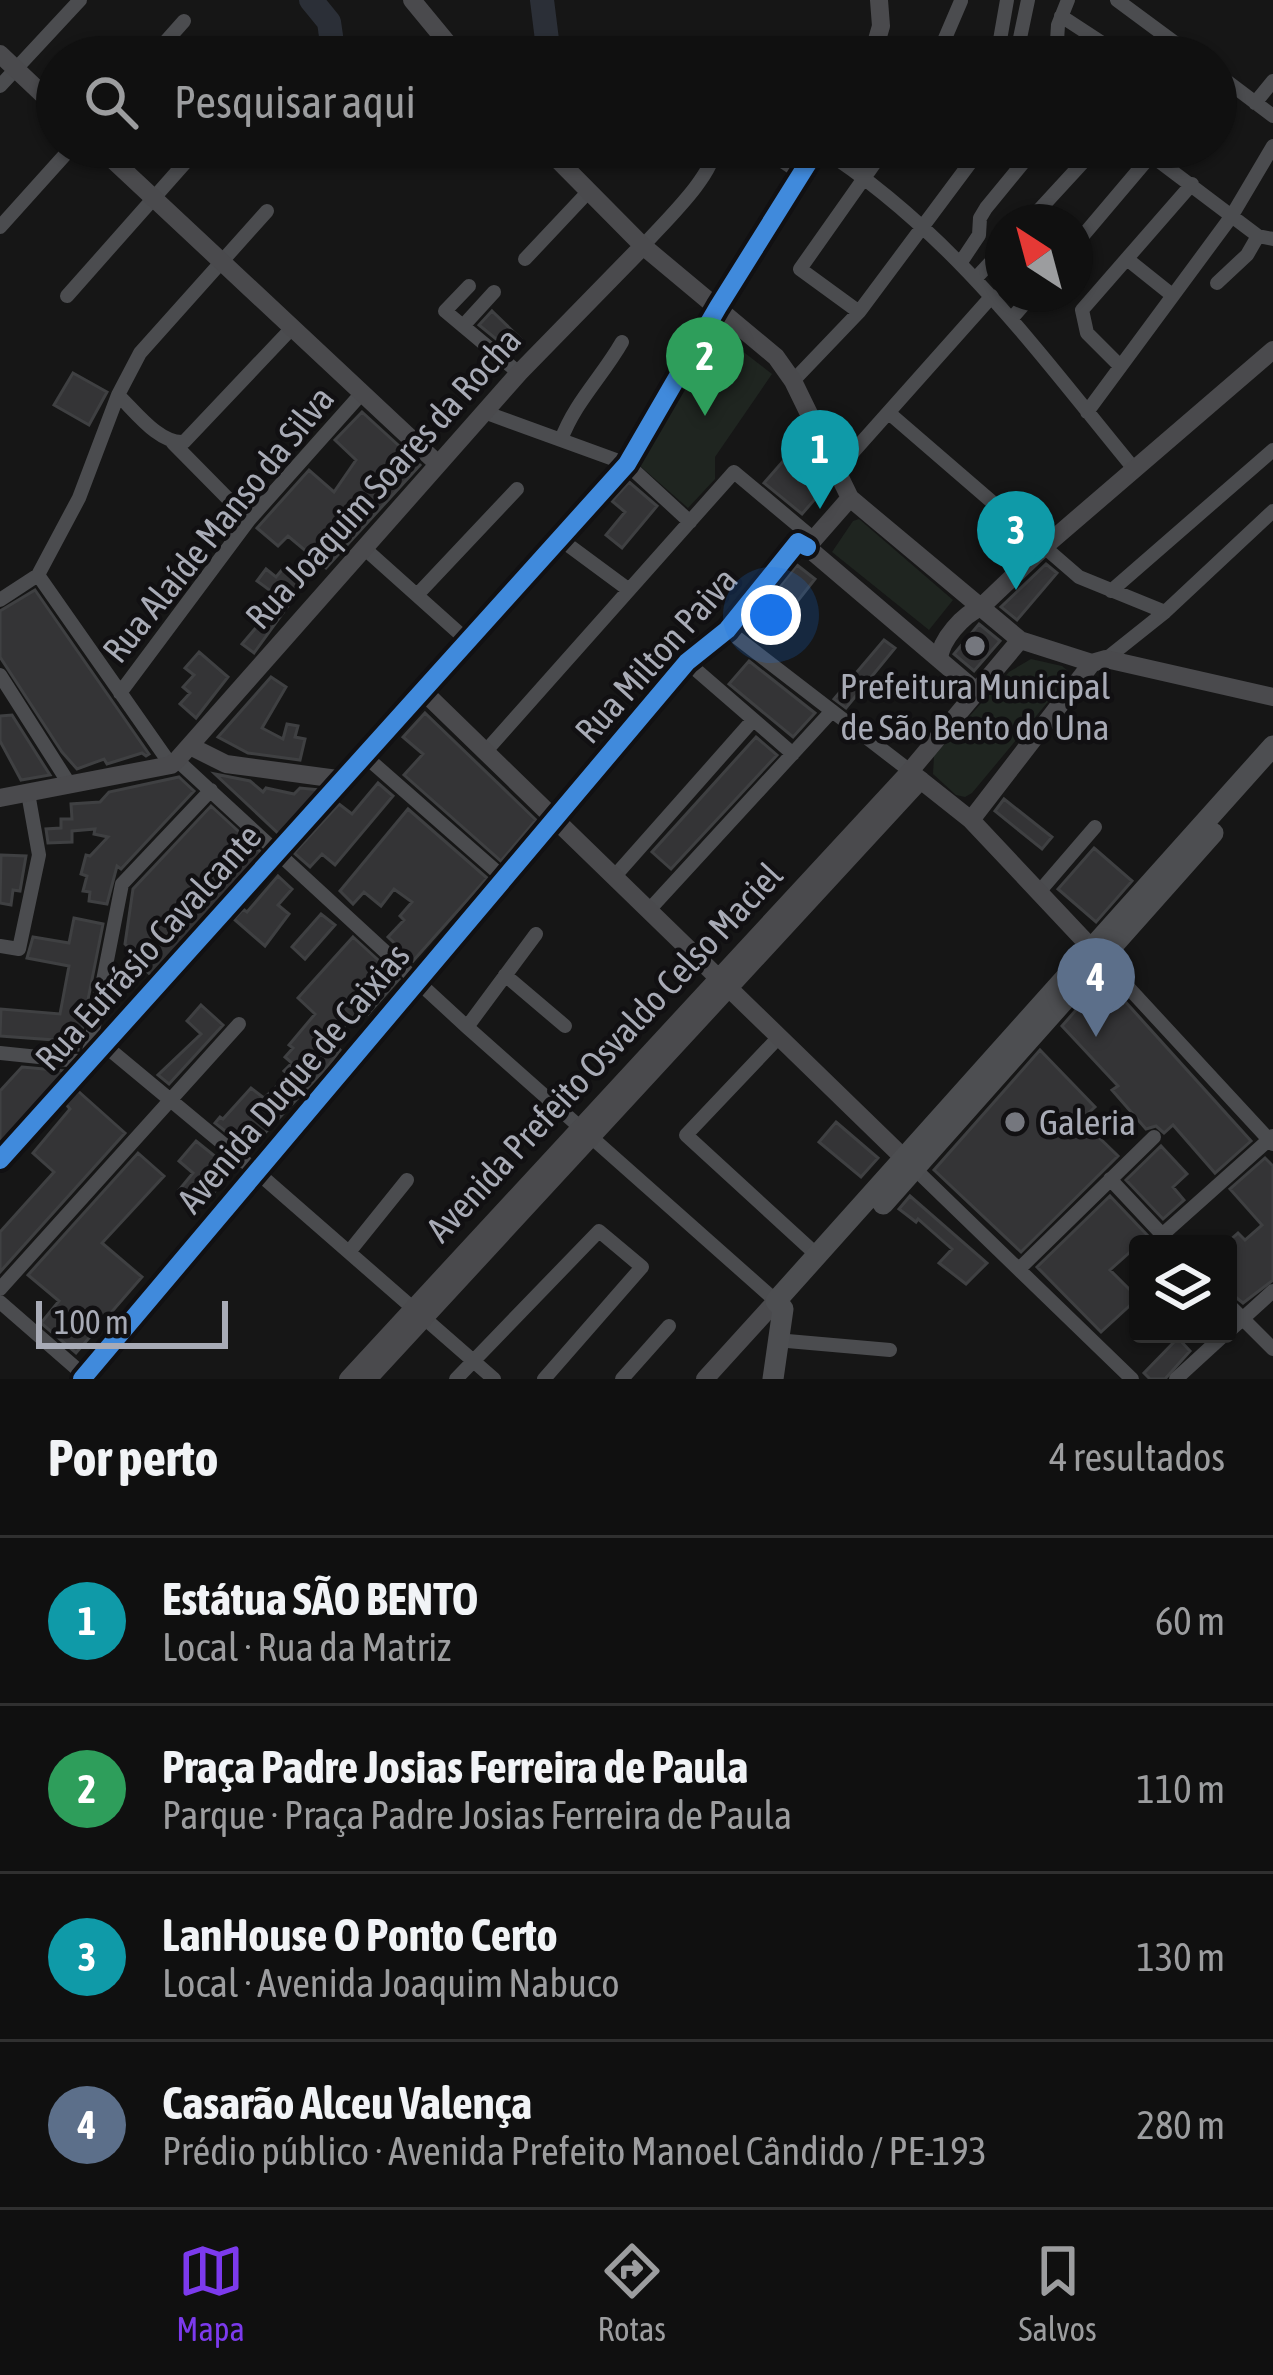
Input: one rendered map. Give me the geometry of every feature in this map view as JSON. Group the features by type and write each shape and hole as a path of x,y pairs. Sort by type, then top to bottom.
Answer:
{"main road":[{"path":"780,1305 910,1164 1273,746"},
{"path":"1096,953 1273,764"},
{"path":"772,1379 780,1305 818,1256 910,1164"}],"street":[{"path":"47,36 80,0"},
{"path":"412,0 442,36"},
{"path":"878,36 879,0"},
{"path":"1000,36 1006,0"},
{"path":"1020,36 1028,0"},
{"path":"1059,36 1067,0"},
{"path":"1118,0 1166,36"},
{"path":"947,36 961,2"},
{"path":"1061,16 1092,36"},
{"path":"171,36 184,21"},
{"path":"0,86 36,47"},
{"path":"0,54 36,88"},
{"path":"1255,103 1273,81"},
{"path":"1237,90 1273,116"},
{"path":"1087,412 1231,217 1273,146"},
{"path":"0,227 53,168"},
{"path":"122,168 438,464"},
{"path":"67,296 180,168"},
{"path":"566,168 643,246 776,357 793,380 850,498 1020,640 1273,697"},
{"path":"643,246 708,168"},
{"path":"792,168 800,173"},
{"path":"0,798 179,757 346,779 627,464 804,168"},
{"path":"852,168 985,288"},
{"path":"859,312 800,269 870,168"},
{"path":"793,380 859,312 967,168"},
{"path":"961,262 977,239 986,208 1019,168"},
{"path":"1045,204 1078,168"},
{"path":"1093,224 1141,168"},
{"path":"1174,168 1231,217 1266,238 1217,283"},
{"path":"1120,367 1087,333 1081,316 1192,184"},
{"path":"525,259 589,191"},
{"path":"0,600 38,575 79,499 118,394 140,353 267,211"},
{"name":"Rua Joaquim Soares da Rocha","path":"179,757 519,373 643,246"},
{"path":"1127,259 1172,295"},
{"path":"976,278 985,268"},
{"path":"469,286 445,311 519,373"},
{"path":"463,326 494,292"},
{"path":"837,470 985,304"},
{"path":"1008,312 1135,470"},
{"path":"1013,317 1017,312"},
{"path":"173,443 192,436 292,328"},
{"path":"561,440 573,410 622,342"},
{"path":"921,644 938,638 962,609 1043,547 1273,350"},
{"name":"Rua Alaíde Manso da Silva","path":"121,693 250,520 362,393"},
{"path":"118,394 250,520"},
{"path":"484,412 627,464 690,522"},
{"path":"889,413 1079,577 1165,612"},
{"path":"1111,591 1273,450"},
{"path":"485,752 734,472 974,690"},
{"path":"416,595 517,489"},
{"path":"810,543 850,498"},
{"path":"970,820 1099,661 1165,612 1273,511"},
{"path":"560,539 629,590"},
{"name":"Rua Milton Paiva","path":"556,821 687,662 728,630 798,542 810,543"},
{"path":"364,548 469,642"},
{"path":"38,575 121,693 211,790 467,1027 780,1305"},
{"path":"939,659 943,643 972,611 973,600"},
{"path":"728,630 970,820 1272,1140 1171,1235"},
{"name":"Avenida Prefeito Osvaldo Celso Maciel","path":"348,1379 418,1313 915,776 974,690 1020,640"},
{"path":"687,662 793,754"},
{"path":"0,675 70,785"},
{"path":"424,692 1132,1379"},
{"path":"0,710 20,707"},
{"path":"649,910 831,712"},
{"path":"614,877 753,720"},
{"path":"366,757 505,879"},
{"name":"Rua Eufrásio Cavalcante","path":"0,1160 346,779"},
{"path":"0,1053 87,1062 122,884 211,790"},
{"path":"0,946 20,949 39,855 28,793"},
{"name":"Avenida Duque de Caixias","path":"83,1377 556,821"},
{"path":"1039,892 1095,827"},
{"path":"467,1027 536,934"},
{"path":"505,975 565,1027"},
{"path":"0,1288 239,1024"},
{"path":"777,1039 686,1135 818,1256"},
{"path":"103,1044 494,1379"},
{"path":"1019,1269 1154,1137"},
{"path":"1110,1178 1163,1235"},
{"path":"350,1252 407,1180"},
{"path":"456,1379 598,1231 642,1267 544,1379"},
{"path":"1237,1324 1273,1291"},
{"path":"0,1302 83,1377"},
{"path":"705,1379 780,1305"},
{"path":"719,1379 780,1305"},
{"name":"Avenida Prefeito Osvaldo Celso Maciel","path":"368,1379 418,1313"},
{"path":"1237,1314 1273,1349"},
{"path":"622,1379 669,1326"},
{"path":"776,1340 890,1350"},
{"path":"1176,1379 1216,1343"}],"shaded area":[{"path":"715,330 772,374 715,457 715,479 688,508 639,465"},
{"path":"859,519 953,600 929,630 832,552"},
{"path":"1031,659 1062,666 1068,671 1067,679 972,793 956,795 933,774 934,756 1009,672"}],"building":[{"path":"492,311 523,341 512,352 479,325"},
{"path":"73,373 107,392 89,425 54,405"},
{"path":"362,412 420,465 326,568 288,536 278,546 257,528 309,470 334,492 356,460 335,440"},
{"path":"791,452 828,484 802,514 764,483"},
{"path":"629,482 657,506 622,548 606,535 625,512 612,501"},
{"path":"287,564 306,581 254,653 242,644 275,594 257,581 266,569 276,577"},
{"path":"1046,564 1057,573 1017,620 1001,607"},
{"path":"797,565 815,579 781,622 763,607"},
{"path":"35,590 149,754 107,764 104,759 77,769 62,752 0,657 0,611"},
{"name":"Prefeitura Municipal de São Bento do Una","path":"979,624 1000,641 974,671 954,654"},
{"path":"884,640 895,648 846,708 834,699"},
{"path":"199,652 228,677 196,718 180,704 190,693 183,687 194,675 185,668"},
{"path":"749,661 815,713 793,737 729,684"},
{"path":"271,677 286,687 262,728 283,739 287,724 298,726 295,737 305,739 300,760 248,753 218,737"},
{"path":"425,713 536,820 501,861 404,775 423,754 403,737"},
{"path":"12,715 50,775 21,780 0,741 0,716"},
{"path":"756,737 777,755 671,869 652,852"},
{"path":"215,774 250,781 263,792 266,788 294,794 300,788 320,790 280,835"},
{"path":"179,777 194,791 121,869 117,866 107,904 89,901 90,892 83,891 87,876 81,874 86,855 108,837 94,834 95,829 72,831 72,842 48,843 46,829 61,828 61,819 72,819 71,804 100,802 109,792"},
{"path":"378,783 393,796 335,865 322,854 310,867 294,853 339,804 352,814"},
{"path":"1004,799 1052,837 1042,849 995,811"},
{"path":"211,806 263,854 152,976 128,955 132,951 125,944 133,889"},
{"path":"408,809 487,878 413,961 388,937 412,902 394,889 381,906 364,892 353,904 340,891"},
{"path":"1094,848 1132,881 1096,922 1058,889"},
{"path":"1,855 26,856 20,891 13,890 11,905 0,903"},
{"path":"278,876 292,889 278,905 289,914 265,946 234,919 243,909 247,912"},
{"path":"321,914 335,925 305,959 292,947"},
{"path":"74,918 103,924 78,1050 53,1047 54,1040 0,1036 1,1009 60,1014 69,966 27,958 33,937 69,943"},
{"path":"353,937 399,979 368,1014 362,1008 335,1036 332,1042 340,1050 328,1066 249,1150 215,1123 251,1088 264,1098 289,1075 284,1071 292,1063 285,1057 293,1048 289,1045 315,1014 298,998"},
{"path":"1104,978 1251,1141 1215,1173 1173,1125 1164,1133 1156,1126 1146,1129 1112,1090 1118,1086 1062,1026"},
{"path":"201,1005 223,1025 169,1084 158,1075 201,1034 187,1021"},
{"path":"1040,1050 1095,1107 1081,1120 1118,1156 1021,1252 934,1170"},
{"path":"22,1067 66,1071 0,1143 0,1091"},
{"path":"78,1091 125,1133 0,1272 0,1232 54,1172 33,1153 70,1109 66,1104"},
{"path":"836,1122 878,1158 861,1177 819,1142"},
{"path":"196,1141 232,1170 215,1191 204,1182 190,1199 179,1190 193,1173 179,1161"},
{"path":"1161,1146 1187,1174 1173,1187 1184,1200 1163,1219 1126,1180"},
{"path":"138,1153 164,1176 102,1243 142,1277 76,1353 41,1323 59,1301 28,1275"},
{"path":"1265,1158 1273,1166 1273,1280 1243,1303 1237,1298 1236,1235 1238,1233 1245,1240 1262,1225 1230,1189"},
{"path":"910,1196 987,1263 966,1284 939,1263 952,1249 899,1209"},
{"path":"1110,1196 1147,1235 1129,1235 1129,1253 1110,1270 1129,1289 1129,1306 1101,1332 1037,1267"},
{"path":"1173,1343 1183,1343 1190,1351 1165,1379 1150,1379 1144,1373"}],"waterway":[{"path":"311,0 329,22 331,36"},
{"path":"542,0 546,36"}],"cycle path":[{"path":"0,1160 627,464 805,168"},
{"path":"82,1379 687,662 727,630 798,542 807,547"}],"place":[{"name":"Praça Padre Josias Ferreira de Paula","path":"705,416"},
{"name":"Estátua SÃO BENTO","path":"820,509"},
{"name":"LanHouse O Ponto Certo","path":"1016,590"},
{"name":"Prefeitura Municipal de São Bento do Una","path":"975,646"},
{"name":"Casarão Alceu Valença","path":"1096,1037"},
{"name":"Galeria","path":"1015,1122"}]}
